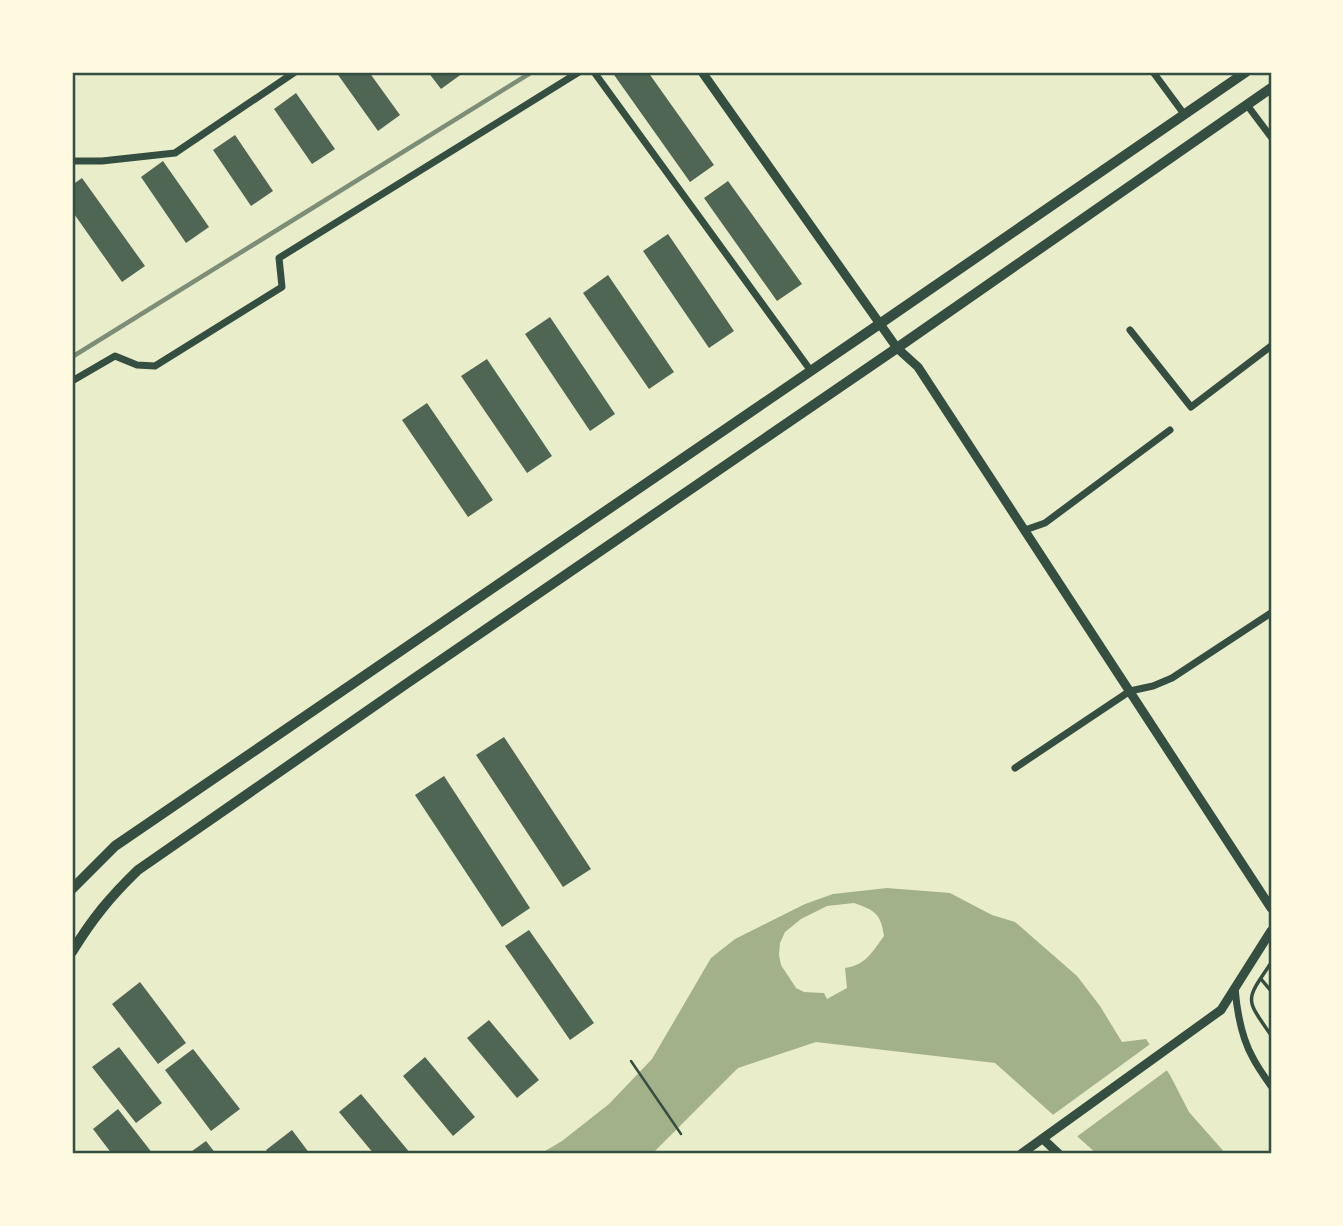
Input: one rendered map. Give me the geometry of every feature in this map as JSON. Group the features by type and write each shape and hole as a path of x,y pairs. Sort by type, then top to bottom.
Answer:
{"main road":[{"path":"72,889 115,846 1246,72"},
{"path":"72,953 89,923 138,870 1271,88"}],"street":[{"path":"72,162 176,153 295,72"},
{"path":"72,381 115,356 137,365 155,366 282,287 279,257 579,72"},
{"path":"594,72 811,371"},
{"path":"702,72 897,348 918,367 1271,908"},
{"path":"1153,72 1184,114"},
{"path":"1247,105 1271,136"},
{"path":"1130,330 1191,407 1271,346"},
{"path":"1025,530 1045,523 1170,430"},
{"path":"1014,768 1130,691 1153,686 1171,678 1271,612"},
{"path":"1021,1154 1221,1010 1271,931"},
{"path":"1235,988 1244,1037 1253,1059 1271,1086"},
{"path":"1043,1139 1059,1154"}],"lane":[{"path":"1271,963 1251,996 1252,1009 1271,1035"},
{"path":"1261,978 1271,991"}],"path":[{"path":"631,1061 681,1134"}],"shaded area":[{"path":"887,888 950,893 992,915 1015,922 1077,976 1100,1006 1122,1042 1146,1039 1170,1075 1189,1112 1226,1154 1097,1154 995,1063 816,1042 738,1068 652,1154 540,1154 562,1141 609,1104 652,1059 711,958 735,939 805,904 833,894","holes":["854,903 871,910 878,917 884,936 863,961 845,968 847,988 827,999 824,993 804,992 796,988 781,965 779,955 785,932 801,919 827,906"]}],"pier":[{"path":"1153,1042 1170,1068 1075,1138 1050,1117"}],"building":[{"path":"336,72 369,72 400,115 378,131"},
{"path":"428,72 462,72 463,73 441,89"},
{"path":"612,72 648,72 714,165 690,182"},
{"path":"296,93 335,149 312,164 274,109"},
{"path":"235,135 273,191 251,206 213,150"},
{"path":"163,161 209,227 186,243 141,177"},
{"path":"82,178 145,266 122,282 72,211 72,185"},
{"path":"728,181 802,284 777,301 704,198"},
{"path":"668,234 734,331 709,348 643,251"},
{"path":"608,275 674,372 649,389 583,293"},
{"path":"550,317 615,414 590,431 525,334"},
{"path":"487,359 552,456 527,473 461,376"},
{"path":"427,403 493,500 468,517 402,420"},
{"path":"504,737 591,869 563,887 476,755"},
{"path":"444,776 530,908 502,927 415,795"},
{"path":"529,930 594,1023 570,1040 505,946"},
{"path":"140,982 186,1043 158,1064 112,1004"},
{"path":"489,1020 539,1080 517,1098 467,1038"},
{"path":"119,1047 162,1103 136,1123 92,1067"},
{"path":"193,1049 240,1109 211,1131 165,1070"},
{"path":"425,1057 475,1117 453,1136 403,1076"},
{"path":"361,1094 411,1154 374,1154 339,1112"},
{"path":"118,1109 153,1154 112,1154 93,1129"},
{"path":"292,1130 310,1154 270,1154 266,1150"},
{"path":"206,1141 216,1154 188,1154"}],"railway":[{"path":"72,357 532,72"}]}
